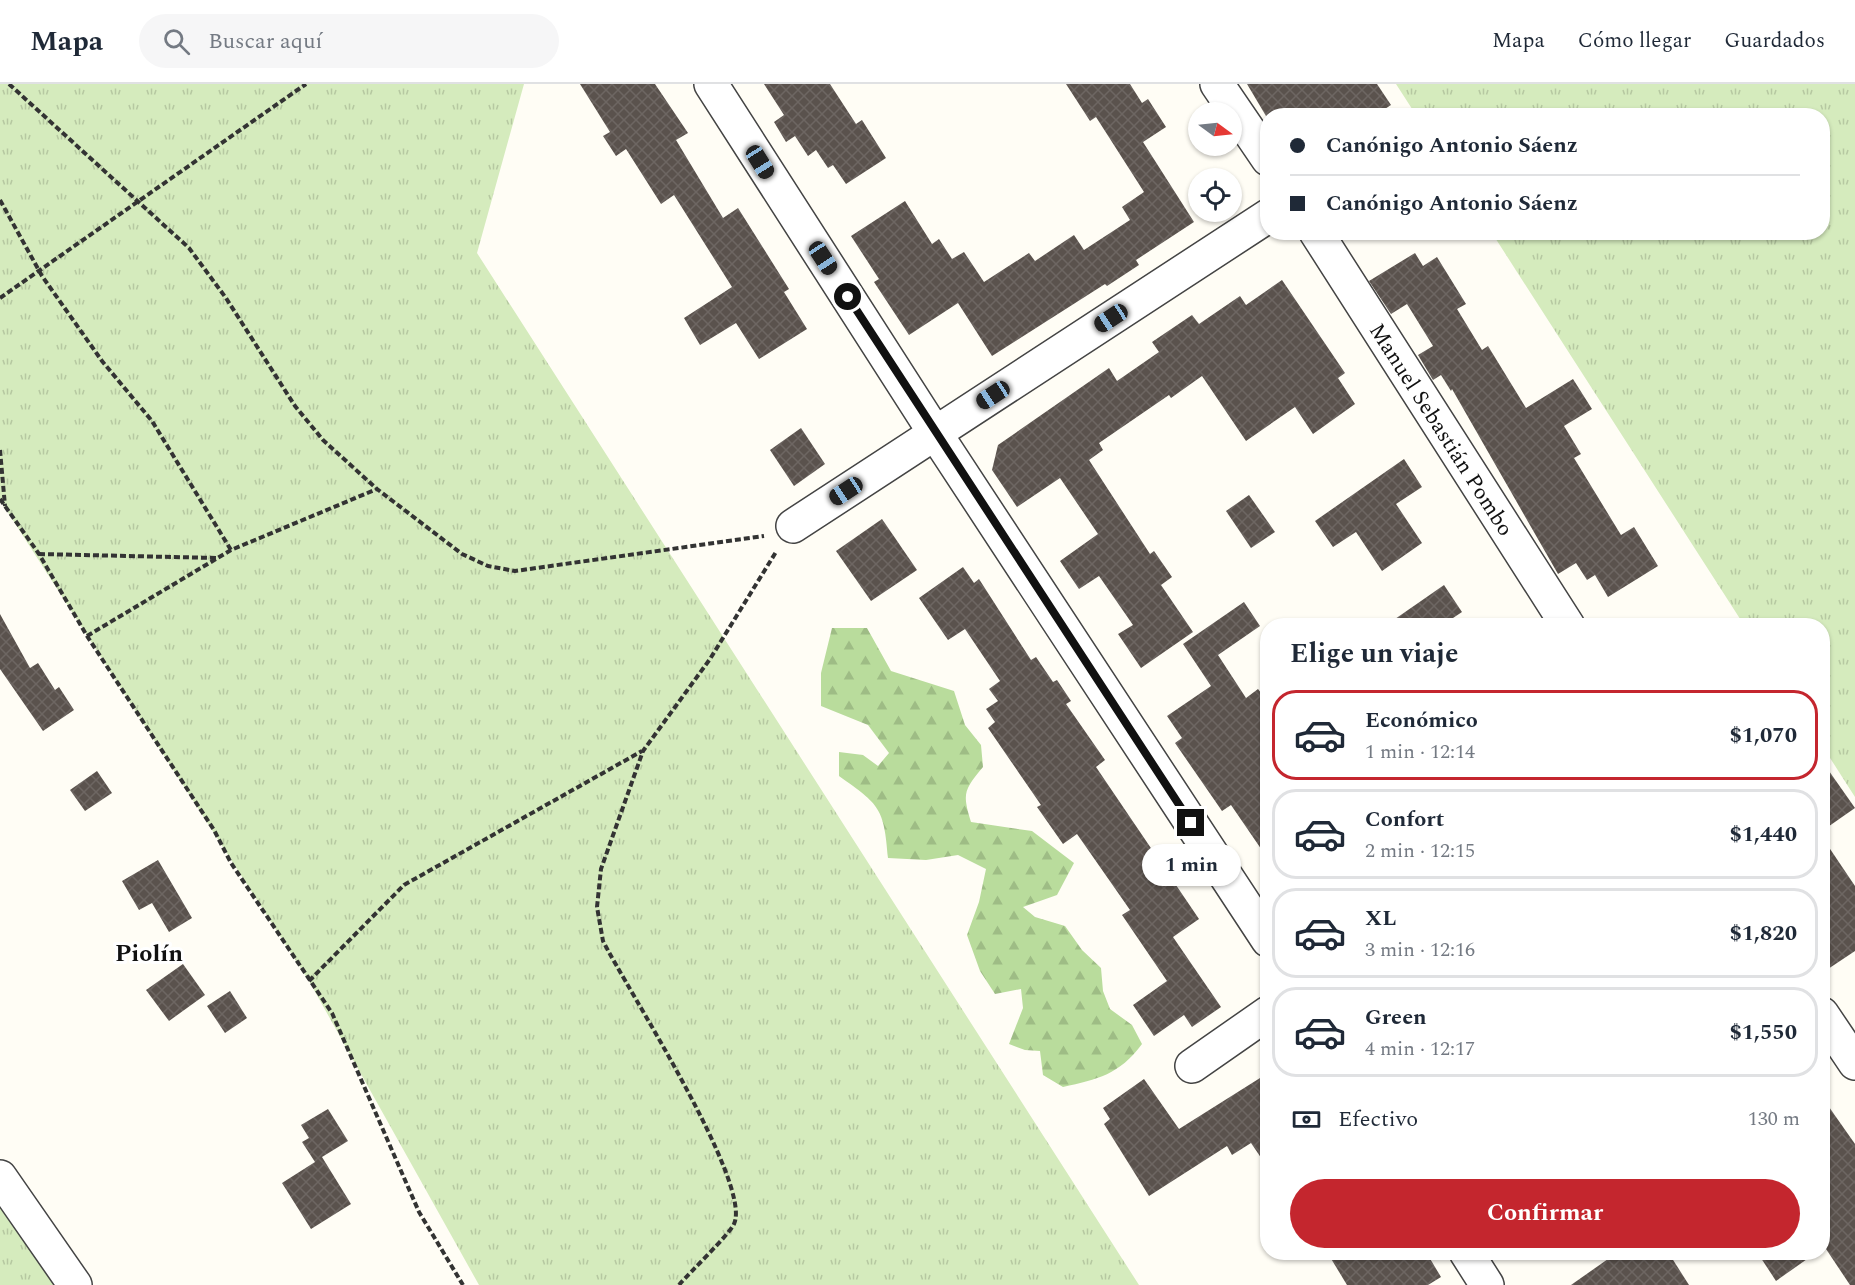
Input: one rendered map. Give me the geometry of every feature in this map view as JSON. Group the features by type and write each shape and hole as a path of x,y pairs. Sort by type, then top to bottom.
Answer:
{"street":[{"path":"711,84 934,433 1260,928"},
{"path":"1217,84 1260,147"},
{"path":"793,526 1260,221"},
{"name":"Manuel Sebastián Pombo","path":"1321,240 1563,618"},
{"path":"1192,1066 1260,1019"},
{"path":"1830,1026 1855,1063"},
{"path":"0,1177 75,1285"},
{"path":"1471,1260 1487,1285"}],"path":[{"path":"9,84 189,248 226,297 295,406 323,440 377,489 462,554 488,566 515,571 754,537 793,526"},
{"path":"0,298 302,85"},
{"path":"0,200 39,271 102,361 152,421 231,550"},
{"path":"0,450 5,506"},
{"path":"87,636 231,550 377,489"},
{"path":"0,499 39,554 87,636 309,981 332,1013 419,1212 463,1285"},
{"path":"679,1285 735,1223 736,1201 712,1135 603,941 597,907 601,869 643,751 710,659 793,526"},
{"path":"39,554 218,558"},
{"path":"309,981 404,885 643,751"}],"green space":[{"path":"0,84 524,84 477,253 1139,1285 479,1285 309,981 0,500"},
{"path":"1396,84 1855,84 1855,797 1830,758 1830,618 1740,618 1496,240 1830,240 1830,108 1411,108"},
{"path":"832,628 867,628 891,671 954,691 965,725 981,745 983,767 966,792 966,804 971,822 1032,831 1074,863 1057,895 1023,907 1035,917 1065,926 1082,950 1101,968 1103,991 1110,1009 1132,1025 1142,1044 1125,1063 1116,1069 1097,1078 1063,1087 1043,1075 1040,1051 1025,1050 1009,1044 1023,1008 1021,989 995,994 980,971 967,935 979,902 986,869 958,855 926,860 888,858 882,818 863,794 839,776 839,752 863,755 878,766 889,753 868,725 821,706 821,673"},
{"path":"0,1206 55,1285 0,1285"}],"building":[{"path":"580,84 655,84 688,133 676,140 723,218 738,208 789,289 784,292 807,329 759,359 736,323 700,345 684,318 732,287 674,195 661,204 626,149 616,156 603,136 610,132"},
{"path":"764,84 830,84 856,124 862,120 886,158 846,184 833,165 828,168 816,150 808,156 795,136 786,142 774,122 784,115"},
{"path":"1066,84 1130,84 1142,103 1148,99 1166,127 1143,142 1188,213 1188,222 1194,222 1136,260 1139,265 992,356 958,303 909,335 874,282 879,279 851,236 905,201 932,244 939,239 952,259 964,252 984,282 1029,253 1035,261 1074,235 1084,250 1130,220 1122,207 1144,192 1096,117 1090,121"},
{"path":"1247,84 1377,84 1391,105 1386,108 1261,108"},
{"path":"1415,253 1423,266 1437,257 1466,304 1457,309 1482,350 1488,346 1526,408 1573,379 1592,409 1564,426 1581,454 1574,458 1621,535 1634,527 1658,566 1608,597 1595,575 1587,580 1576,563 1558,574 1452,389 1451,391 1441,375 1433,380 1418,355 1433,346 1407,304 1391,314 1369,281"},
{"path":"1282,280 1345,373 1338,378 1355,404 1313,434 1295,407 1246,441 1202,376 1171,398 1169,395 1099,443 1103,450 1089,460 1150,554 1154,551 1172,577 1161,585 1193,632 1141,668 1118,634 1133,625 1099,576 1079,589 1060,561 1098,534 1060,478 1017,507 992,470 998,445 1109,368 1117,381 1159,352 1152,342 1192,315 1199,324 1240,296 1246,305"},
{"path":"801,428 825,464 794,486 770,450"},
{"path":"1404,459 1422,487 1396,504 1422,543 1382,571 1356,532 1333,547 1315,521"},
{"path":"1249,495 1275,532 1251,548 1226,511"},
{"path":"882,519 917,570 871,601 836,551"},
{"path":"963,567 974,583 979,579 1031,660 1036,657 1053,682 1057,680 1071,701 1066,704 1105,760 1096,767 1199,919 1173,937 1221,1007 1192,1027 1184,1015 1154,1036 1133,1005 1167,981 1122,915 1130,910 1077,834 1063,844 1037,807 1041,805 988,728 995,722 986,709 998,701 989,689 1000,681 965,629 948,640 919,598"},
{"path":"1444,585 1462,612 1453,618 1397,618"},
{"path":"1244,602 1260,626 1218,655 1246,698 1258,689 1260,692 1260,847 1231,805 1222,811 1175,743 1182,738 1167,716 1211,686 1183,644"},
{"path":"0,614 30,668 38,663 55,690 59,687 74,710 43,731 0,669"},
{"path":"97,771 112,793 85,811 70,790"},
{"path":"1830,772 1855,808 1830,825"},
{"path":"1830,849 1855,886 1855,951 1830,968"},
{"path":"158,860 192,918 169,932 152,903 139,910 122,881"},
{"path":"183,964 205,995 169,1021 146,990"},
{"path":"230,991 247,1018 225,1033 207,1006"},
{"path":"1260,1078 1260,1156 1251,1143 1232,1155 1227,1146 1149,1196 1104,1124 1110,1119 1103,1108 1144,1079 1179,1129"},
{"path":"1830,1108 1855,1144 1855,1285 1850,1285 1830,1255"},
{"path":"328,1109 348,1141 322,1157 351,1204 311,1229 282,1183 315,1162 302,1142 309,1138 301,1125"},
{"path":"1332,1260 1431,1260 1441,1277 1428,1285 1347,1285"},
{"path":"1607,1260 1673,1260 1689,1285 1571,1285"},
{"path":"1762,1260 1806,1260 1776,1281"}],"district":[{"name":"Piolín","path":"149,953"}],"route":[{"path":"848,297 934,433 1191,823"}]}
